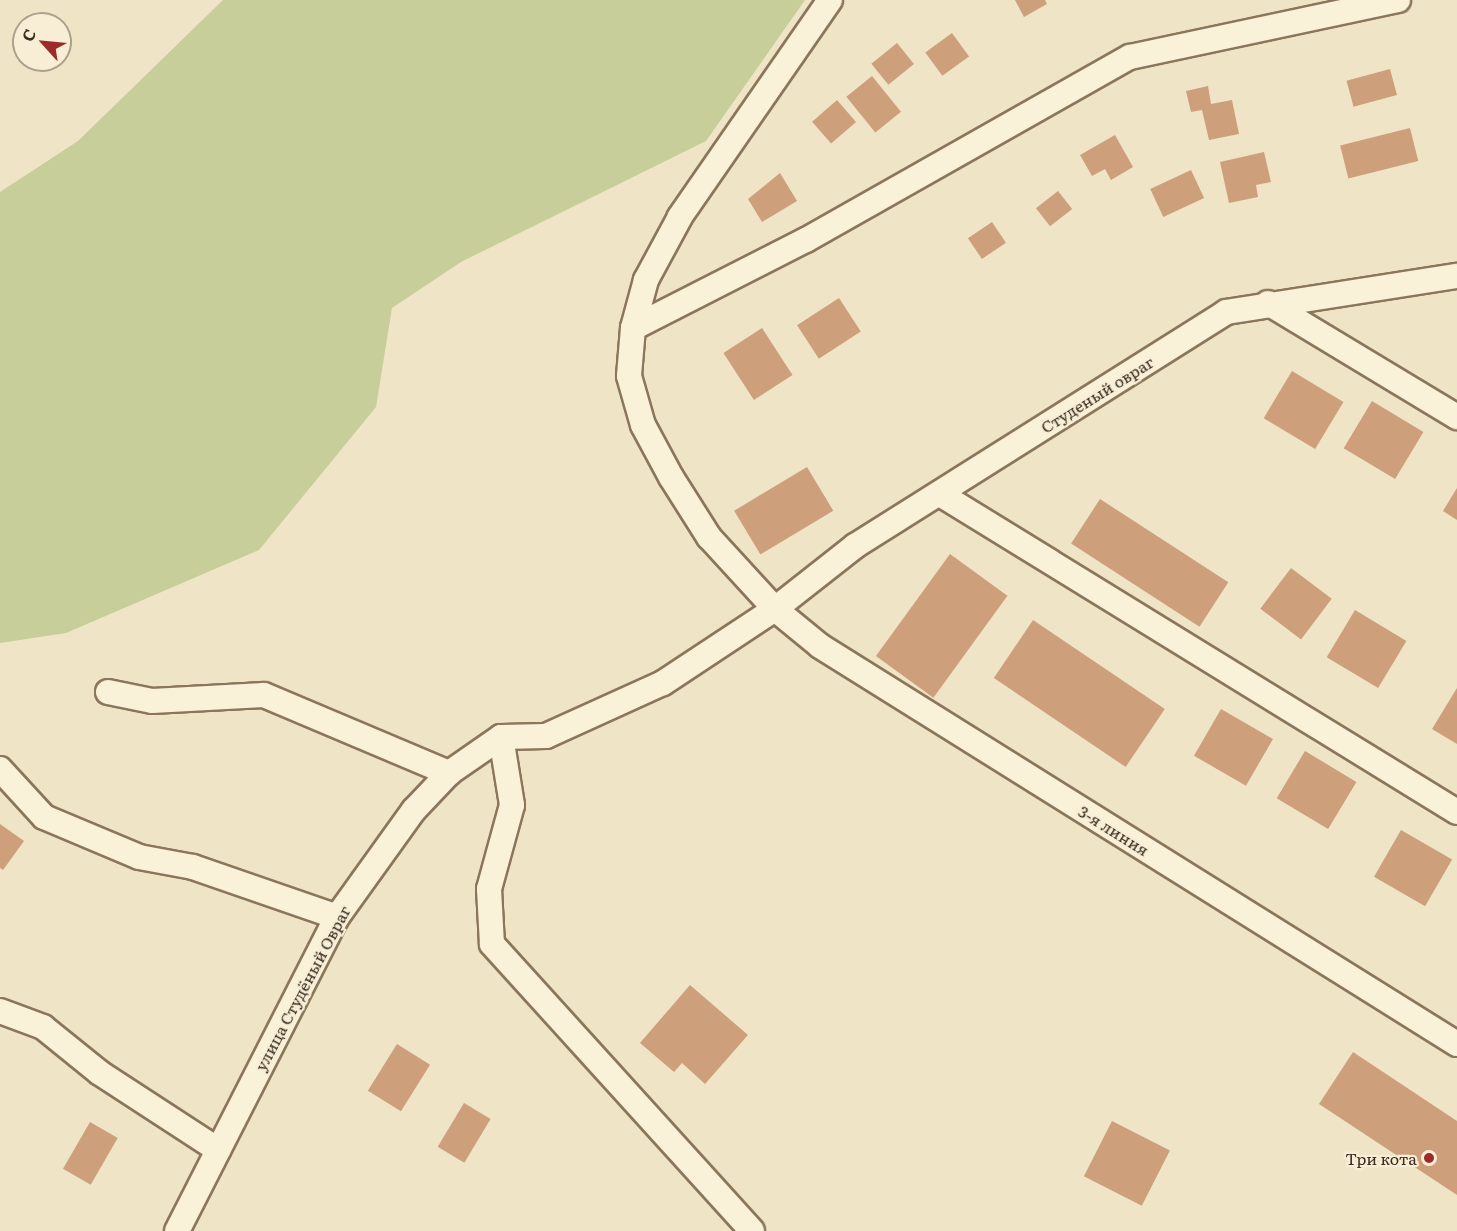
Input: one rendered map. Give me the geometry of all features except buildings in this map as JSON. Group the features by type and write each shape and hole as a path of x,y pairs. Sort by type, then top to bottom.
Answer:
{"street":[{"name":"3-я линия","path":"830,0 680,216 646,280 633,328 629,376 643,425 709,537 775,609 820,646 1457,1044"},
{"path":"633,328 806,240 1130,57 1398,0"},
{"name":"Студеный овраг","path":"775,609 855,546 1226,312 1268,303 1457,276"},
{"path":"1268,303 1457,417"},
{"path":"940,494 1457,812"},
{"path":"752,1231 492,944 489,889 512,805 501,737 546,736 663,682 775,609"},
{"path":"108,692 152,701 264,695 449,772"},
{"name":"улица Студёный Овраг","path":"177,1231 337,917 414,810 449,772 501,737"},
{"path":"0,769 44,817 140,857 194,867 337,917"},
{"path":"0,1011 43,1028 100,1073 218,1150"}],"green space":[{"path":"223,0 805,0 706,141 461,262 392,308 376,407 259,550 66,633 0,643 0,192 78,141"}],"place":[{"name":"Три кота","path":"1429,1158"}]}
